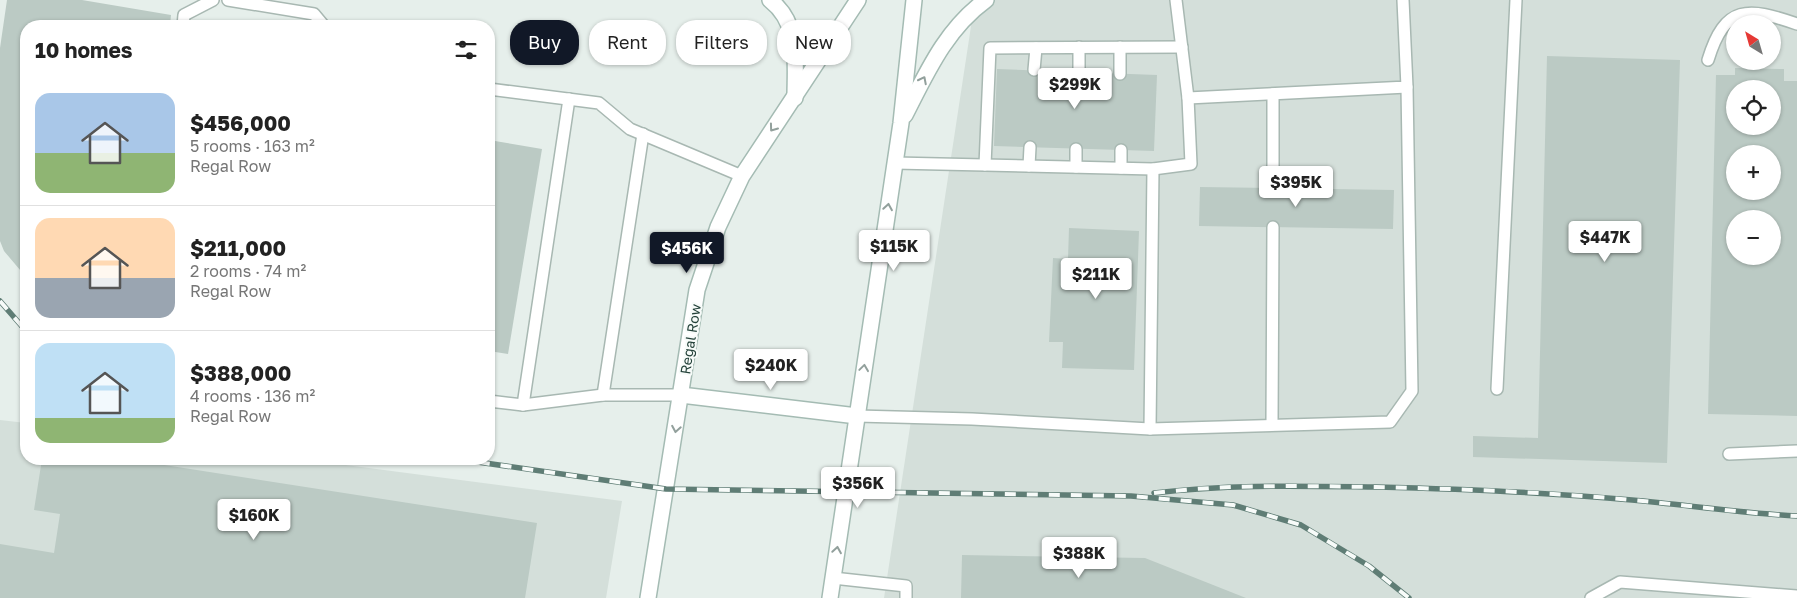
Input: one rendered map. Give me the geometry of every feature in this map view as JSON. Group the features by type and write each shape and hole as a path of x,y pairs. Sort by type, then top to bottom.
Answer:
{"main road":[{"path":"770,0 779,7 792,29 795,47 795,98"},
{"name":"Regal Row","path":"648,598 682,396 697,290 718,226 742,176 858,0"},
{"path":"830,598 901,123 914,0"},
{"path":"901,123 929,68 955,28 968,13 986,0"},
{"path":"682,396 857,416"}],"lane":[{"path":"184,20 184,15 213,0"},
{"path":"228,0 314,14 319,20"},
{"path":"895,163 1153,169 1191,164 1188,98 1176,0"},
{"path":"857,416 972,419 1150,429 1390,422 1412,391 1407,87 1403,0"},
{"path":"1497,389 1516,0"},
{"path":"1708,60 1719,30 1729,19 1743,14 1757,13 1797,24"},
{"path":"1120,47 1120,74"},
{"path":"985,165 990,48 1182,47"},
{"path":"1034,70 1036,48"},
{"path":"1079,48 1079,72"},
{"path":"1188,98 1407,87"},
{"path":"495,90 599,103 630,129 742,176"},
{"path":"1273,94 1273,188"},
{"path":"523,405 569,99"},
{"path":"603,395 643,134"},
{"path":"1029,166 1030,147"},
{"path":"1076,149 1076,167"},
{"path":"1121,150 1121,168"},
{"path":"1150,429 1153,169"},
{"path":"1272,425 1273,227"},
{"path":"495,402 523,405 603,395 682,396"},
{"path":"1728,454 1797,451"},
{"path":"833,578 906,586 906,598"},
{"path":"1591,598 1620,582 1797,596"}],"shaded area":[{"path":"975,0 1797,0 1797,598 884,598"},
{"path":"0,420 20,422 20,465 346,465 622,501 606,598 0,598"}],"building":[{"path":"7,0 82,0 171,15 171,20 20,20 20,270 4,251 0,241 0,48"},
{"path":"1547,56 1680,60 1667,463 1473,457 1473,436 1538,438"},
{"path":"997,69 1157,75 1154,151 994,146"},
{"path":"1784,69 1784,81 1797,81 1797,416 1708,414 1716,75 1735,75 1735,70"},
{"path":"495,141 542,149 508,354 495,352"},
{"path":"1200,187 1394,190 1393,229 1199,226"},
{"path":"1069,228 1139,231 1134,370 1062,368 1063,342 1049,342 1053,258 1068,259"},
{"path":"41,465 165,465 537,523 525,598 0,598 0,544 54,553 60,514 34,510"},
{"path":"962,555 1145,558 1246,598 961,598"}],"railway":[{"path":"0,301 20,324"},
{"path":"495,464 666,489 1131,496 1233,505 1301,525 1369,566 1409,598"},
{"path":"1154,493 1209,488 1265,486 1472,490 1600,497 1797,516"}]}
